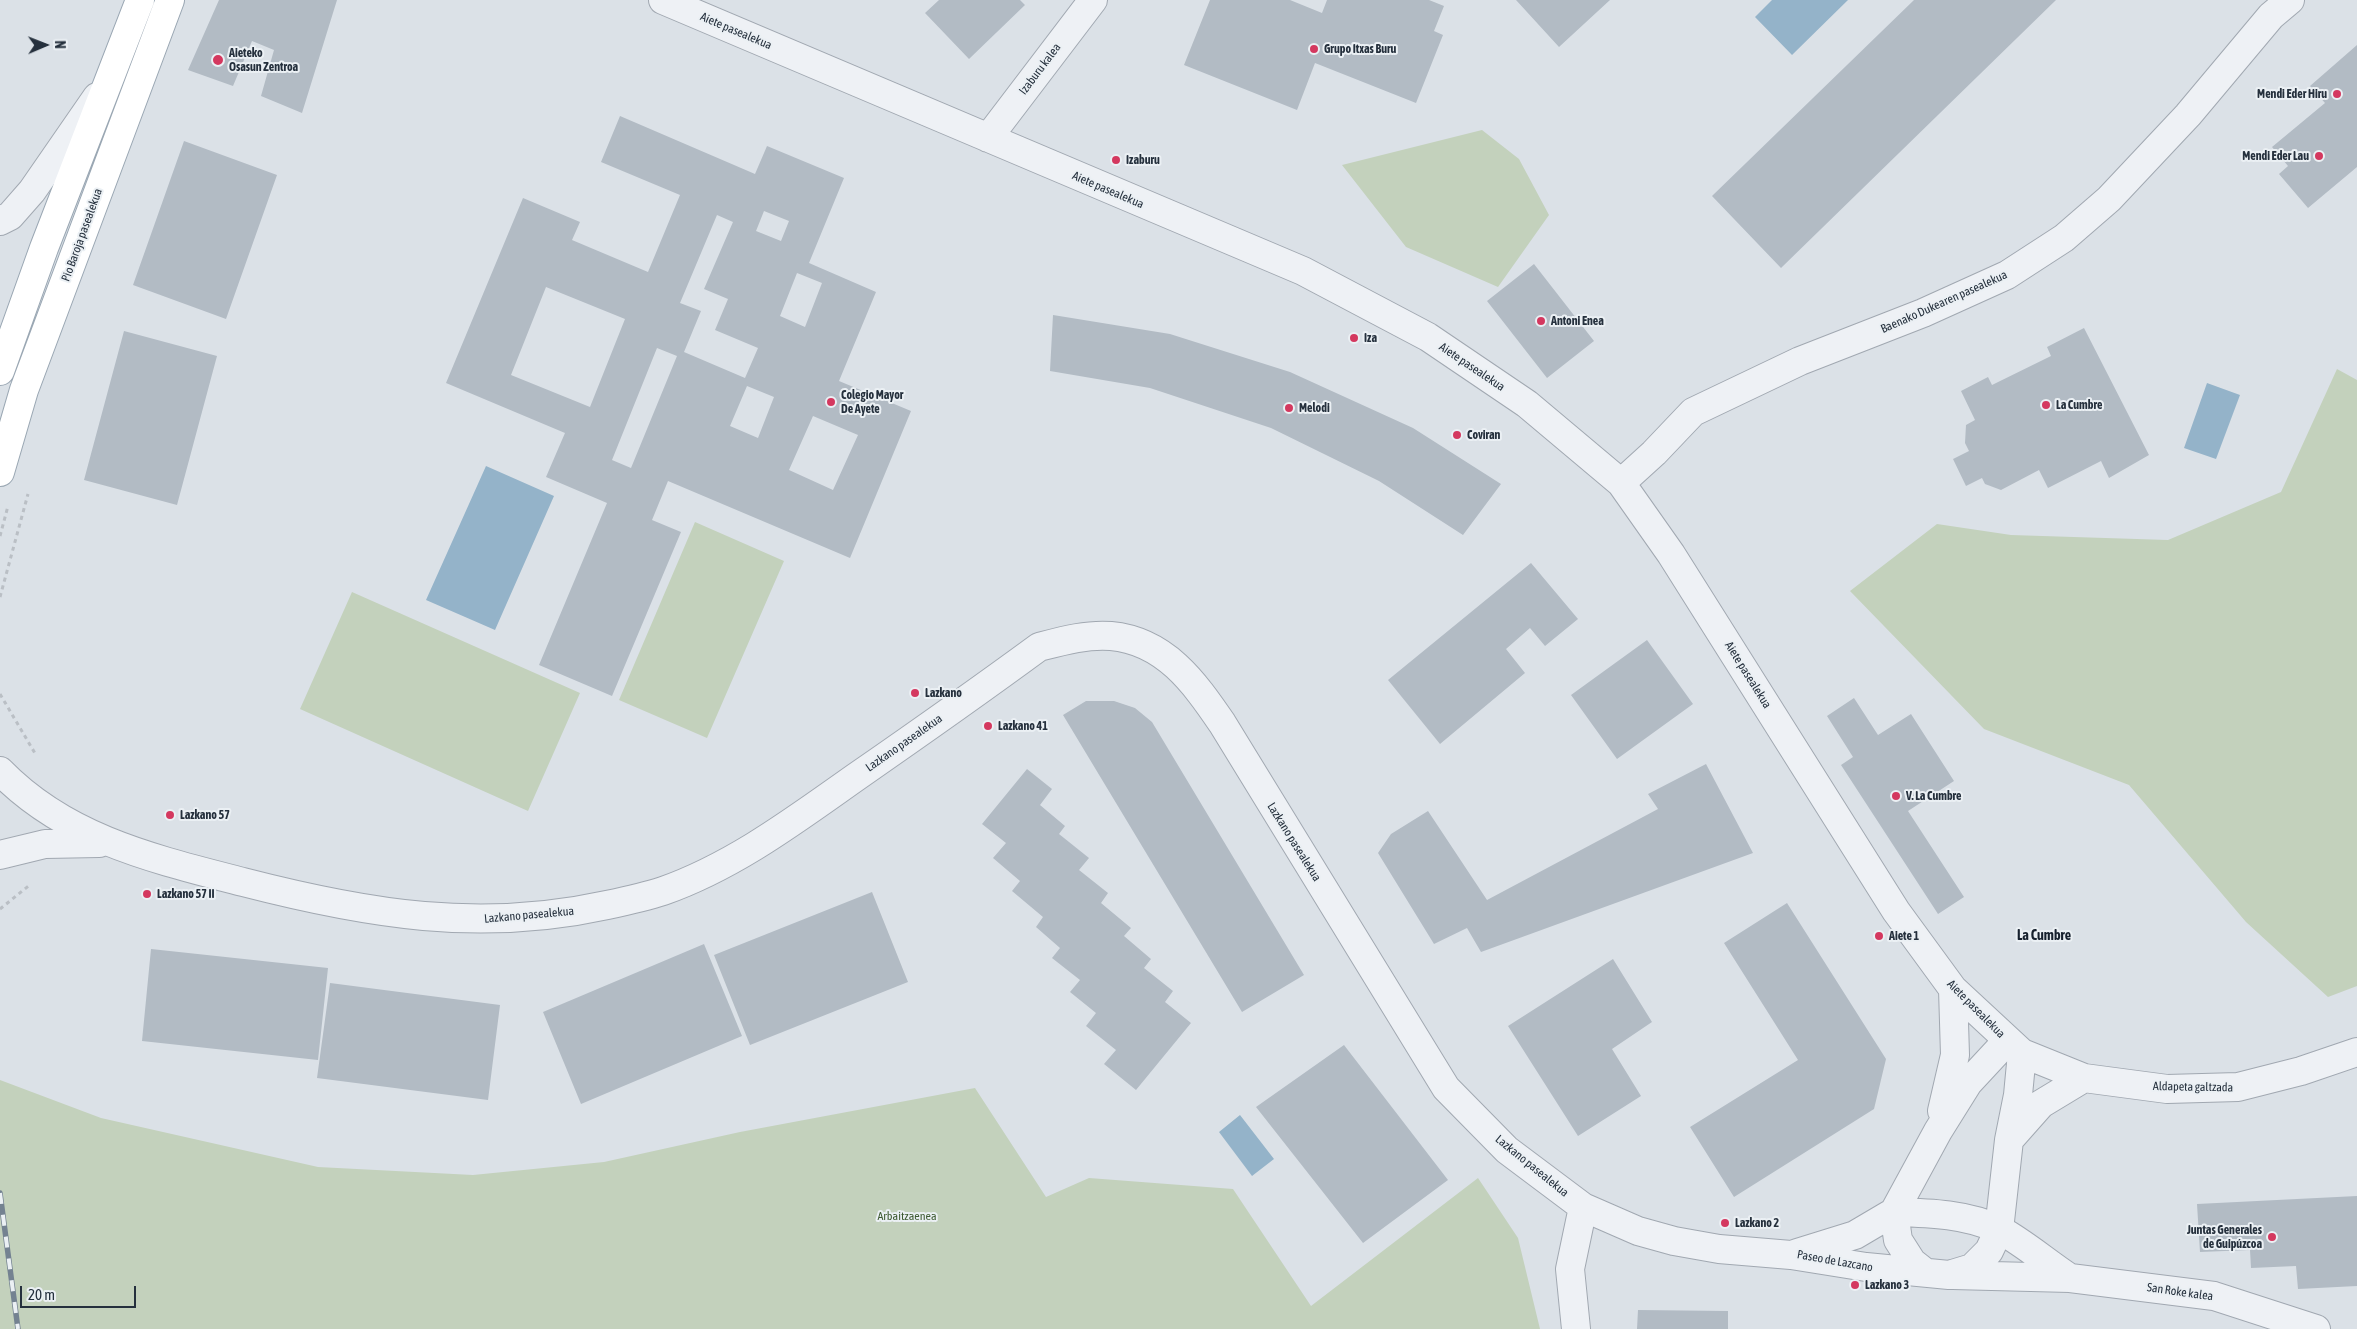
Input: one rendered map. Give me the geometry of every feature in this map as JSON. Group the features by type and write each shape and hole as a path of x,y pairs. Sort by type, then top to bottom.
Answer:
{"main road":[{"path":"0,371 44,248 140,0"},
{"name":"Pio Baroja pasealekua","path":"0,472 24,390 170,0"}],"street":[{"name":"Aiete pasealekua","path":"663,0 1303,271 1428,337 1526,404 1621,483 1671,554 1896,911 1953,989 2015,1047"},
{"name":"Izaburu kalea","path":"988,138 1093,0"},
{"name":"Baenako Dukearen pasealekua","path":"1621,483 1654,453 1693,412 1800,361 1923,313 2007,275 2064,238 2109,200 2188,115 2271,16 2290,0"},
{"path":"0,221 10,216 32,191 109,79"},
{"name":"Lazkano pasealekua","path":"108,843 209,873 293,895 390,914 485,920 566,914 663,891 742,855 1039,647 1075,638 1111,636 1120,638 1137,643 1170,659 1198,688 1222,723 1446,1088 1507,1150 1583,1207 1638,1231 1674,1241 1719,1249 1791,1255"},
{"path":"0,771 44,810 75,828 108,843"},
{"path":"0,855 45,844 76,842 108,843"},
{"path":"1938,1131 1955,1056 1953,989"},
{"path":"2015,1047 2018,1095 2009,1140 1999,1230 1989,1251 1972,1268 1937,1274 1912,1262 1898,1240 1894,1212 1938,1131 1968,1083 2015,1047"},
{"name":"Aldapeta galtzada","path":"2015,1047 2084,1078 2167,1089 2238,1088 2301,1071 2357,1052"},
{"path":"2009,1140 2041,1104 2084,1078"},
{"path":"1576,1329 1570,1269 1583,1207"},
{"name":"San Roke kalea","path":"1894,1212 1926,1213 1962,1218 1999,1230 2070,1278"},
{"name":"Paseo de Lazcano","path":"1791,1255 1855,1235 1894,1212"},
{"name":"Paseo de Lazcano","path":"1791,1255 1866,1268 1937,1274"},
{"name":"San Roke kalea","path":"1937,1274 2070,1278 2214,1296 2316,1329"}],"path":[{"path":"0,694 40,763"}],"green space":[{"path":"1482,130 1519,159 1549,215 1498,287 1406,247 1342,165"},
{"path":"2337,369 2357,380 2357,986 2328,997 2246,922 2129,785 1984,729 1850,591 1937,524 2011,535 2168,540 2281,492"},
{"path":"695,522 784,561 707,738 619,700"},
{"path":"352,592 580,693 528,811 300,709"},
{"name":"Arbaitzaenea","path":"0,1080 101,1118 318,1167 473,1175 604,1162 740,1132 975,1088 1046,1197 1089,1178 1233,1189 1311,1306 1478,1178 1518,1238 1540,1329 0,1329"}],"water":[{"path":"1772,0 1848,0 1792,55 1755,17"},
{"path":"2207,383 2240,395 2216,459 2184,448"},
{"path":"486,466 554,496 495,630 426,600"},
{"path":"1240,1115 1274,1159 1252,1176 1219,1132"}],"building":[{"name":"Aieteko Osasun Zentroa","path":"219,0 337,0 302,113 261,96 274,50 252,41 233,86 188,70"},
{"path":"939,0 1020,0 1025,5 969,59 925,13"},
{"name":"Grupo Itxas Buru","path":"1210,0 1290,0 1322,13 1327,0 1429,0 1444,6 1434,31 1443,35 1416,103 1315,63 1297,110 1184,65"},
{"path":"1516,0 1610,0 1559,47"},
{"path":"1914,0 2056,0 1781,268 1712,196"},
{"name":"Mendi Eder Lau","path":"2357,45 2357,167 2308,208 2279,174 2288,166 2272,147 2325,103 2310,86"},
{"name":"Colegio Mayor De Ayete","path":"620,116 755,174 767,146 844,178 809,263 876,292 839,381 911,411 850,558 668,481 652,520 681,532 612,696 539,665 607,503 546,477 565,433 446,383 523,198 580,222 572,240 648,272 680,195 601,162","holes":["764,211 789,221 781,241 756,231","717,215 733,222 704,289 728,299 715,330 758,348 745,378 684,352 701,311 680,303","797,273 822,283 805,327 780,316","546,287 625,319 590,407 511,375","657,348 677,356 631,468 612,460","747,386 774,397 758,438 730,426","813,416 858,435 833,490 789,470"]},
{"path":"184,141 277,175 226,319 133,285"},
{"name":"Antoni Enea","path":"1534,264 1594,341 1547,378 1487,301"},
{"name":"Melodi","path":"1053,315 1170,334 1290,372 1413,428 1501,484 1463,535 1379,481 1271,428 1150,388 1050,371"},
{"name":"La Cumbre","path":"2084,328 2149,455 2109,478 2101,461 2048,488 2039,470 2001,490 1985,484 1982,478 1966,486 1953,459 1969,451 1965,443 1966,425 1975,420 1961,391 1988,377 1992,385 2051,356 2047,347"},
{"path":"124,331 217,356 177,505 84,480"},
{"path":"1531,563 1578,619 1545,646 1530,628 1506,649 1525,673 1440,744 1388,680"},
{"path":"1647,640 1693,704 1617,759 1571,695"},
{"name":"V. La Cumbre","path":"1854,698 1878,735 1911,714 1954,781 1908,811 1964,897 1938,914 1841,765 1853,757 1827,716"},
{"path":"1086,701 1114,701 1135,708 1152,722 1304,975 1242,1012 1063,715"},
{"path":"1706,764 1753,853 1481,952 1467,928 1434,944 1378,853 1391,834 1428,811 1487,900 1658,809 1648,794"},
{"path":"1027,769 1052,789 1040,805 1065,826 1059,834 1089,858 1079,870 1108,893 1101,903 1131,928 1124,936 1151,959 1144,968 1173,991 1165,1002 1191,1023 1136,1090 1104,1064 1116,1050 1086,1026 1096,1013 1070,992 1080,980 1052,958 1060,948 1036,927 1043,917 1012,891 1020,881 993,858 1006,843 982,824"},
{"path":"872,892 908,982 750,1045 714,955"},
{"path":"1787,903 1886,1059 1874,1109 1734,1197 1690,1127 1798,1060 1724,943"},
{"path":"704,944 742,1036 581,1104 543,1012"},
{"path":"151,949 328,968 318,1060 142,1041"},
{"path":"1613,959 1652,1022 1612,1049 1641,1096 1578,1136 1508,1026"},
{"path":"330,983 500,1005 488,1100 317,1078"},
{"path":"1344,1045 1448,1180 1363,1243 1256,1107"},
{"path":"2357,1196 2357,1286 2298,1289 2296,1266 2251,1268 2250,1250 2200,1252 2197,1204"},
{"path":"1638,1310 1728,1311 1728,1329 1637,1329"}],"railway":[{"path":"0,1193 18,1329"}],"place":[{"name":"Grupo Itxas Buru","path":"1314,49"},
{"name":"Aieteko Osasun Zentroa","path":"218,60"},
{"name":"Mendi Eder Hiru","path":"2337,94"},
{"name":"Mendi Eder Lau","path":"2319,156"},
{"name":"Izaburu","path":"1116,160"},
{"name":"Antoni Enea","path":"1541,321"},
{"name":"Iza","path":"1354,338"},
{"name":"Colegio Mayor De Ayete","path":"831,402"},
{"name":"La Cumbre","path":"2046,405"},
{"name":"Melodi","path":"1289,408"},
{"name":"Coviran","path":"1457,435"},
{"name":"Lazkano","path":"915,693"},
{"name":"Lazkano 41","path":"988,726"},
{"name":"V. La Cumbre","path":"1896,796"},
{"name":"Lazkano 57","path":"170,815"},
{"name":"Lazkano 57 II","path":"147,894"},
{"name":"Aiete 1","path":"1879,936"},
{"name":"Lazkano 2","path":"1725,1223"},
{"name":"Juntas Generales de Guipúzcoa","path":"2272,1237"},
{"name":"Lazkano 3","path":"1855,1285"}],"district":[{"name":"La Cumbre","path":"2044,936"}]}
